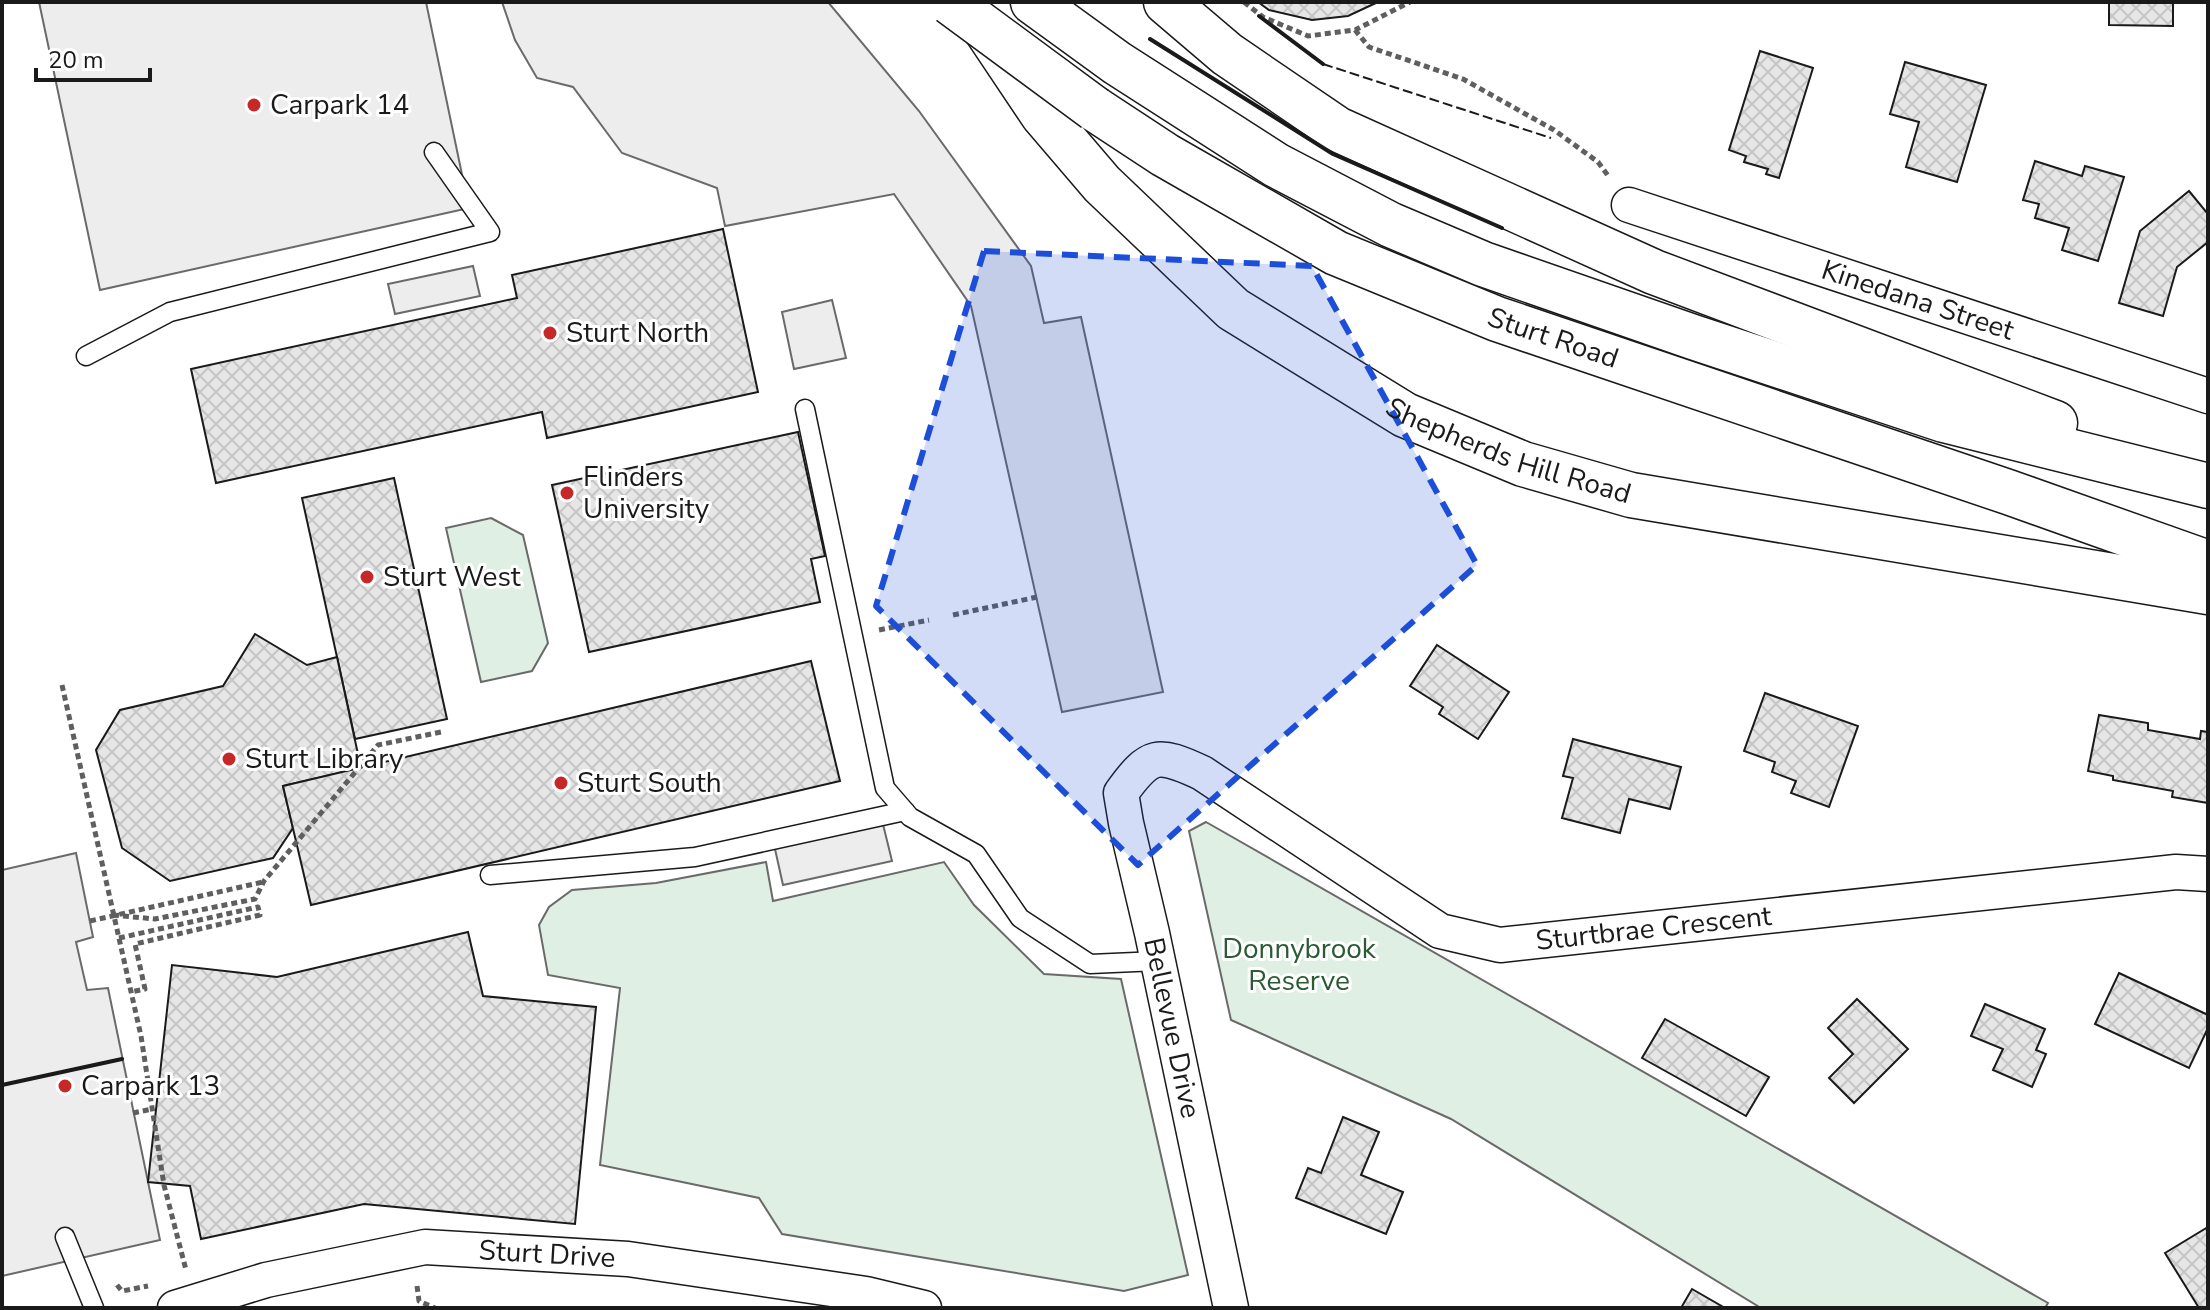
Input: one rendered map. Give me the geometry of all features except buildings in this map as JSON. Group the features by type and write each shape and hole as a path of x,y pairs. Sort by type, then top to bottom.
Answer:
{"main road":[{"name":"Sturt Road","path":"950,2 1095,109 1165,155 1336,253 1497,319 2208,563"},
{"name":"Shepherds Hill Road","path":"973,2 987,33 1043,115 1102,184 1233,309 1405,415 1523,464 1631,495 2208,592"},
{"name":"Sturt Road","path":"1033,2 1117,63 1276,165 1391,225 1483,264 1944,420 2208,483"},
{"path":"1166,2 1227,54 1337,129 1654,272 2208,483"}],"street":[{"name":"Kinedana Street","path":"1629,205 2208,396"},
{"name":"Sturtbrae Crescent","path":"1150,760 1174,760 1202,773 1440,931 1500,945 2176,872 2208,874"},
{"name":"Bellevue Drive","path":"1150,760 1137,771 1121,793 1231,1308"},
{"name":"Sturt Drive","path":"175,1308 266,1280 425,1247 628,1259 866,1294 924,1308"}],"lane":[{"path":"86,356 170,312 490,232 434,152"},
{"path":"805,409 885,788 910,817 976,854 1020,918 1090,964 1158,961"},
{"path":"490,875 695,857 905,811"},
{"path":"65,1237 94,1308"}],"path":[{"path":"1244,2 1263,17 1308,36 1355,30 1410,2"},
{"path":"1355,30 1369,47 1463,79 1554,130 1598,162 1629,205"},
{"path":"953,615 1037,597"},
{"path":"877,630 929,620"},
{"path":"62,685 141,1036 164,1185 185,1266"},
{"path":"113,915 155,919 255,899 264,881 378,745 441,732"},
{"path":"90,921 264,881"},
{"path":"119,938 258,907 260,915 135,944 145,989 131,992"},
{"path":"133,1113 152,1109"}],"highlighted area":[{"path":"984,251 1312,266 1477,565 1138,865 876,606"}],"green space":[{"path":"491,518 523,535 548,643 532,671 481,682 446,528"},
{"name":"Donnybrook Reserve","path":"1206,822 2048,1303 2045,1308 1761,1308 1451,1119 1231,1020 1189,831"},
{"path":"766,862 773,901 944,862 974,905 1044,974 1121,979 1188,1275 1124,1291 782,1234 759,1198 600,1165 620,988 548,975 539,925 549,907 572,890 656,883"}],"shaded area":[{"name":"Carpark 14","path":"39,2 426,2 469,208 100,290"},
{"path":"502,2 828,2 919,111 1031,266 1044,323 1081,317 1163,692 1062,712 971,306 894,194 725,226 717,188 622,153 573,87 537,78 515,40"},
{"path":"473,266 480,296 395,314 388,284"},
{"path":"832,300 846,358 794,369 782,312"},
{"path":"881,816 892,861 783,885 773,840"},
{"name":"Carpark 13","path":"76,853 93,937 76,942 87,990 108,988 160,1240 2,1276 2,870"}],"fence":[{"path":"1323,64 1551,138"}],"wall":[{"path":"1259,16 1323,64"},
{"path":"1150,39 1333,154 1502,228"},
{"path":"2,1085 122,1059"}],"place":[{"name":"Carpark 14","path":"254,105"},
{"name":"Sturt North","path":"550,333"},
{"name":"Flinders University","path":"567,493"},
{"name":"Sturt West","path":"367,577"},
{"name":"Sturt Library","path":"229,759"},
{"name":"Sturt South","path":"561,783"},
{"name":"Carpark 13","path":"65,1086"}]}
